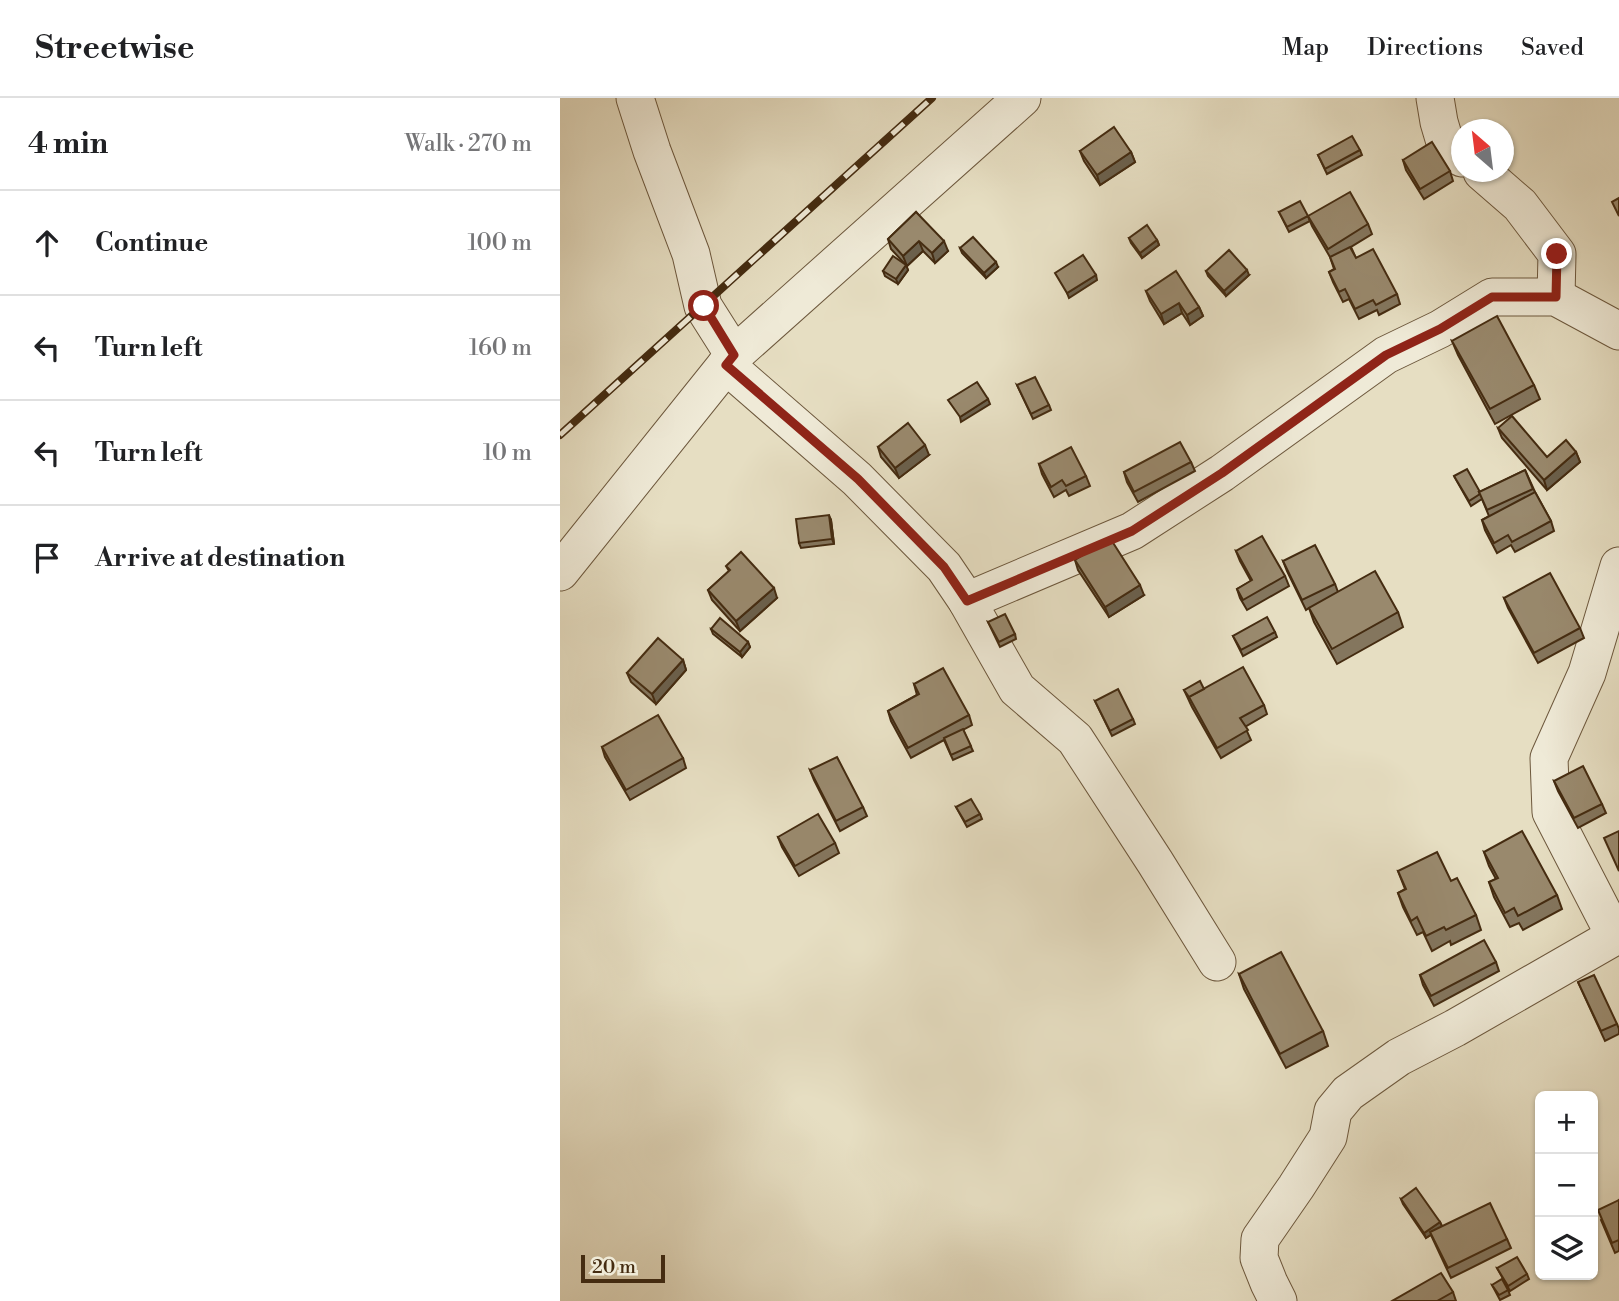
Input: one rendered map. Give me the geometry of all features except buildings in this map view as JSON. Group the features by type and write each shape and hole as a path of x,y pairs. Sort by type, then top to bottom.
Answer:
{"street":[{"path":"635,98 691,254 704,306 730,360 858,479 944,567 967,601 1017,689 1074,739 1156,862 1217,962"},
{"path":"560,572 730,360 1023,98"},
{"path":"1435,98 1447,149 1451,152"},
{"path":"1494,182 1520,205 1557,254 1556,297"},
{"path":"967,601 1132,531 1222,473 1386,355 1440,329 1492,297 1556,297 1619,331"},
{"path":"1278,1301 1259,1258 1260,1239 1328,1136 1334,1111 1348,1093 1399,1057 1617,935 1551,812 1549,758 1587,673 1619,566"}],"railway":[{"path":"560,435 932,98"}],"route":[{"path":"704,306 734,355 726,365 858,479 944,567 967,601 1132,531 1222,473 1386,355 1440,329 1492,297 1556,297 1557,254"}]}
